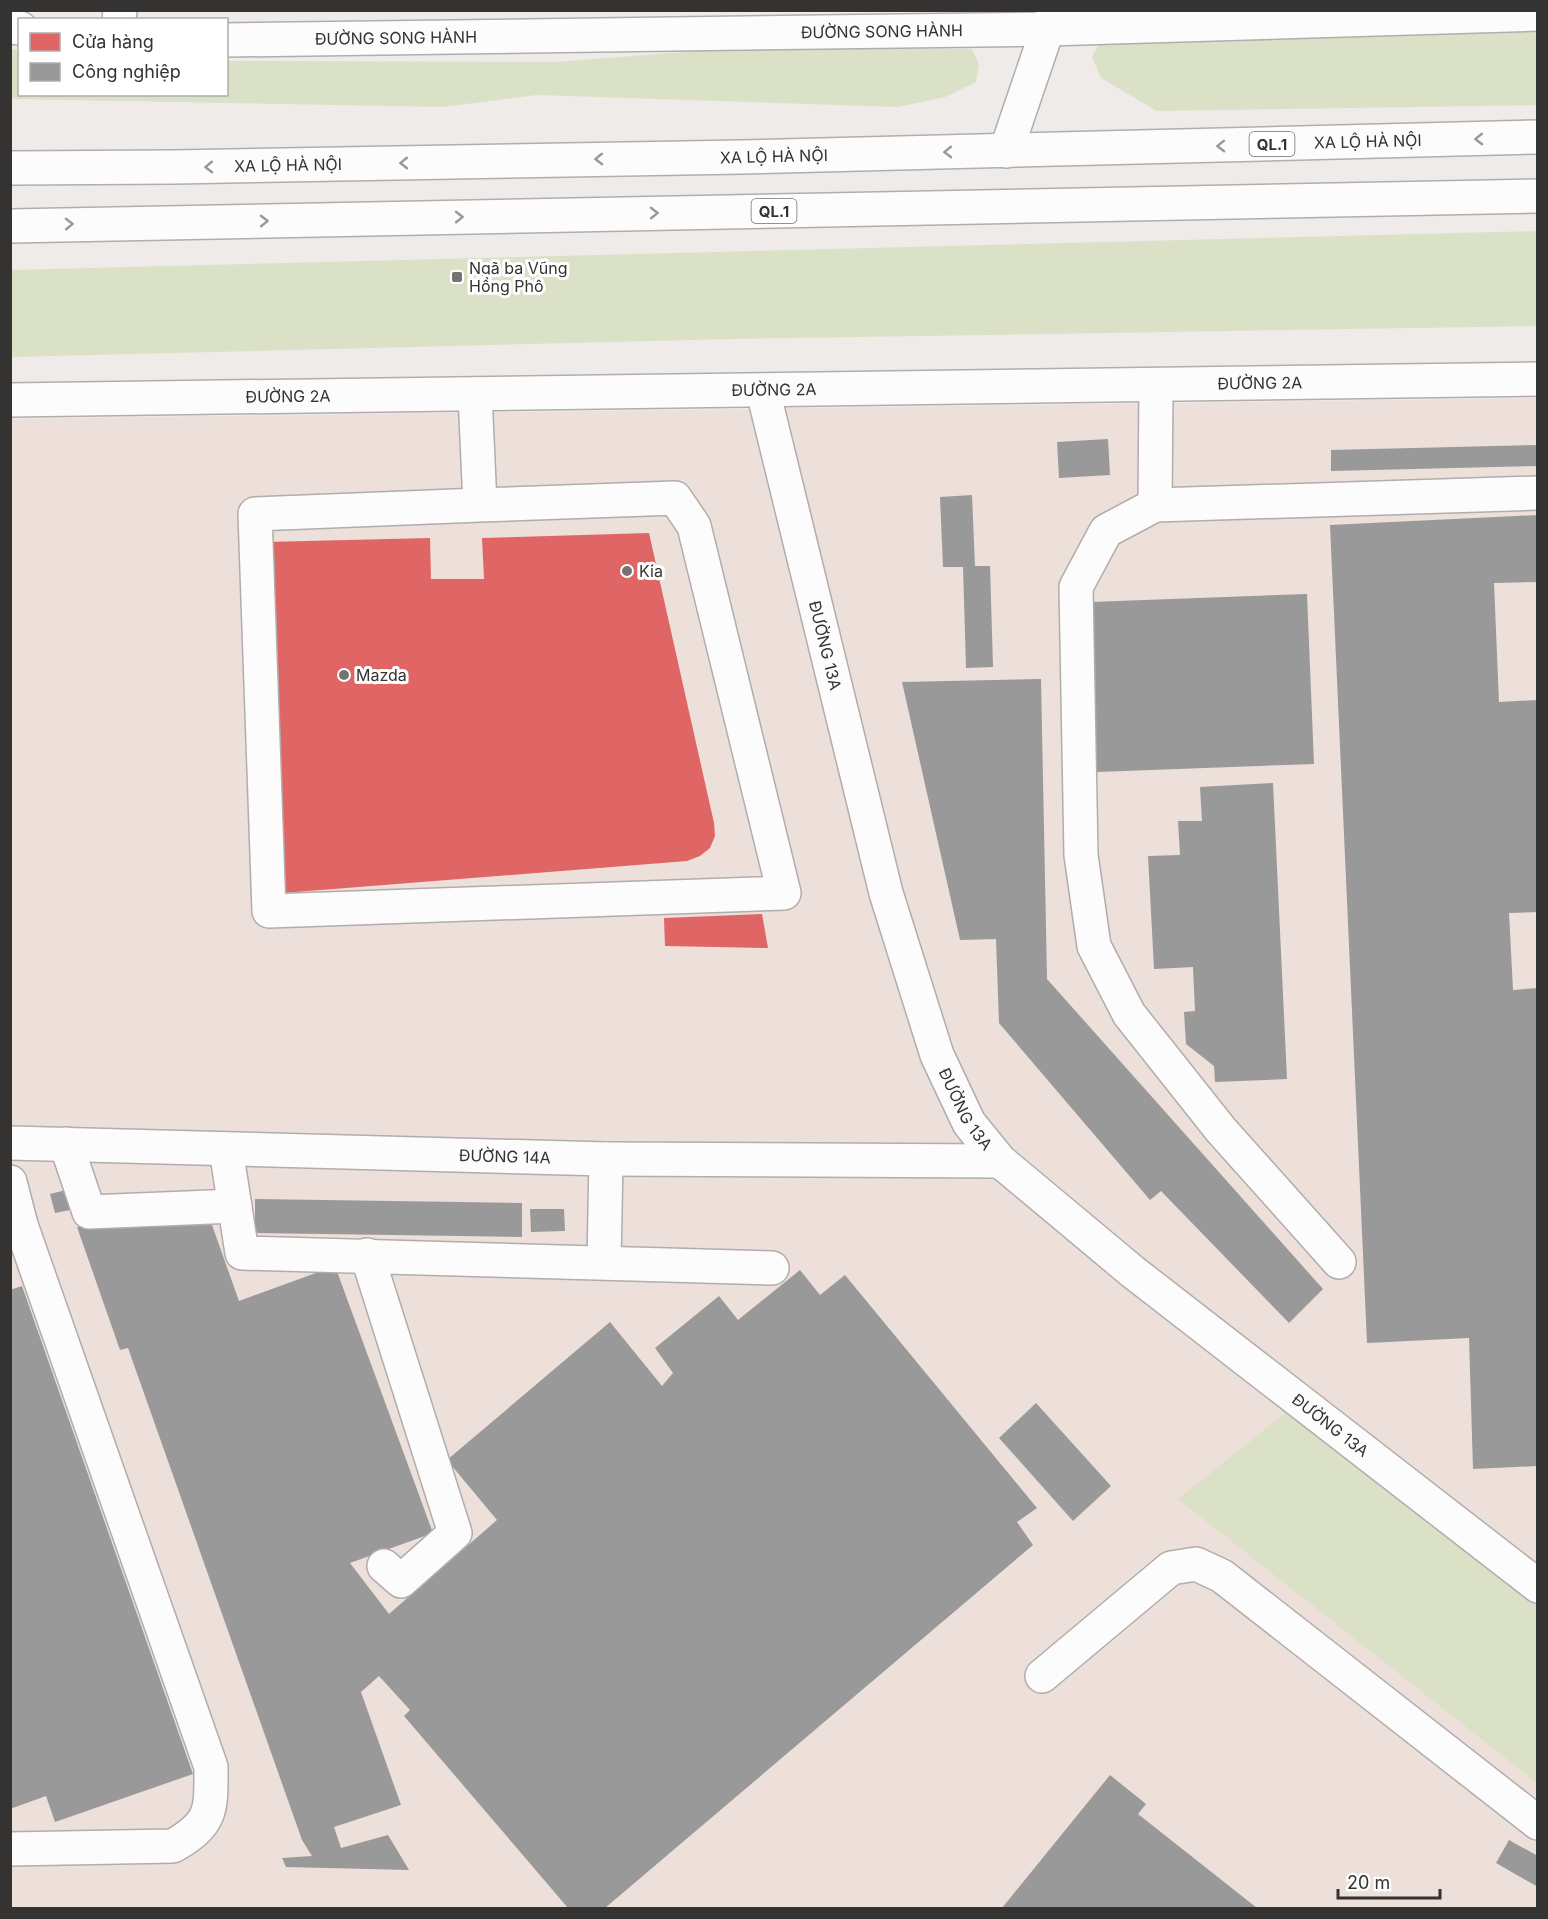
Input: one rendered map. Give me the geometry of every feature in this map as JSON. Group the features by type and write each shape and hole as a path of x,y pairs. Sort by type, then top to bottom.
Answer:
{"main road":[{"name":"ĐƯỜNG SONG HÀNH","path":"228,40 350,25 1538,14"},
{"path":"1006,151 1051,20"},
{"name":"XA LỘ HÀ NỘI","path":"10,168 186,167 1006,151 1538,137"},
{"name":"QL.1","path":"10,226 1538,196"},
{"name":"ĐƯỜNG 2A","path":"10,400 1538,379"},
{"path":"1155,505 1156,385"},
{"name":"ĐƯỜNG 13A","path":"763,391 886,893 937,1055 969,1123 1000,1161 1133,1272 1538,1586"},
{"path":"475,394 480,506"},
{"path":"1339,1262 1221,1130 1129,1014 1094,946 1081,855 1076,587 1106,531 1155,505 1538,493"},
{"path":"675,498 694,526 784,893 268,911 255,514 480,506 675,498"},
{"name":"ĐƯỜNG 14A","path":"10,1143 606,1159 1000,1161"},
{"path":"66,1144 89,1212 235,1206"},
{"path":"226,1149 242,1253 772,1268"},
{"path":"604,1262 606,1159"},
{"path":"10,1182 16,1226 210,1767 211,1806 196,1833 173,1846 10,1849"},
{"path":"367,1255 455,1533 401,1581 384,1566"},
{"path":"1042,1676 1171,1568 1196,1564 1222,1576 1538,1822"}],"shaded area":[{"path":"1537,398 1537,1908 11,1908 10,419"}],"green space":[{"path":"1537,23 1537,105 1157,111 1101,78 1092,57 1103,36"},
{"path":"746,47 972,49 979,64 976,82 945,97 898,107 537,95 442,107 11,99 11,49 18,50 18,96 228,96 228,61 557,62"},
{"path":"1537,231 1537,326 732,339 11,357 11,270"},
{"path":"1294,1406 1537,1594 1537,1783 1178,1499"}],"building: Cửa hàng":[{"path":"649,533 714,823 715,836 710,848 700,856 687,861 283,893 265,542 430,538 431,579 484,579 482,538"},
{"path":"762,914 768,948 665,946 664,918"}],"building: Công nghiệp":[{"path":"1108,439 1110,475 1059,478 1057,442"},
{"path":"1538,445 1538,466 1331,471 1331,450"},
{"path":"972,495 975,566 990,566 993,667 966,668 963,567 943,567 940,497"},
{"path":"1538,515 1538,582 1494,583 1499,702 1538,700 1538,912 1509,913 1513,990 1538,988 1538,1466 1473,1469 1469,1338 1367,1343 1330,525"},
{"path":"1307,594 1314,764 1097,772 1091,602"},
{"path":"1041,679 1047,979 1323,1289 1289,1323 1161,1191 1150,1200 999,1023 996,939 960,940 902,682"},
{"path":"1273,783 1287,1079 1215,1082 1214,1066 1186,1044 1184,1012 1195,1011 1193,967 1154,969 1148,856 1180,855 1178,821 1202,821 1200,787"},
{"path":"70,1189 75,1209 55,1213 50,1194"},
{"path":"255,1199 522,1203 522,1237 255,1233"},
{"path":"530,1209 564,1209 565,1231 531,1232"},
{"path":"212,1225 239,1301 335,1266 433,1533 350,1563 389,1614 497,1520 447,1460 610,1322 662,1386 673,1373 655,1348 719,1296 738,1320 800,1270 820,1295 845,1275 1037,1508 1017,1522 1033,1545 605,1908 568,1908 404,1716 410,1710 379,1676 361,1692 401,1805 334,1827 341,1848 388,1835 409,1870 286,1867 282,1858 312,1856 302,1840 128,1348 120,1350 77,1227"},
{"path":"22,1286 193,1774 55,1822 46,1796 10,1809 10,1290"},
{"path":"1036,1403 1111,1486 1073,1521 999,1438"},
{"path":"1110,1775 1146,1804 1138,1814 1257,1908 1002,1908"},
{"path":"1509,1840 1538,1856 1538,1887 1496,1863"}],"place":[{"name":"Ngã ba Vũng Hồng Phô","path":"457,277"},
{"name":"Kia","path":"627,571"},
{"name":"Mazda","path":"344,675"}]}
